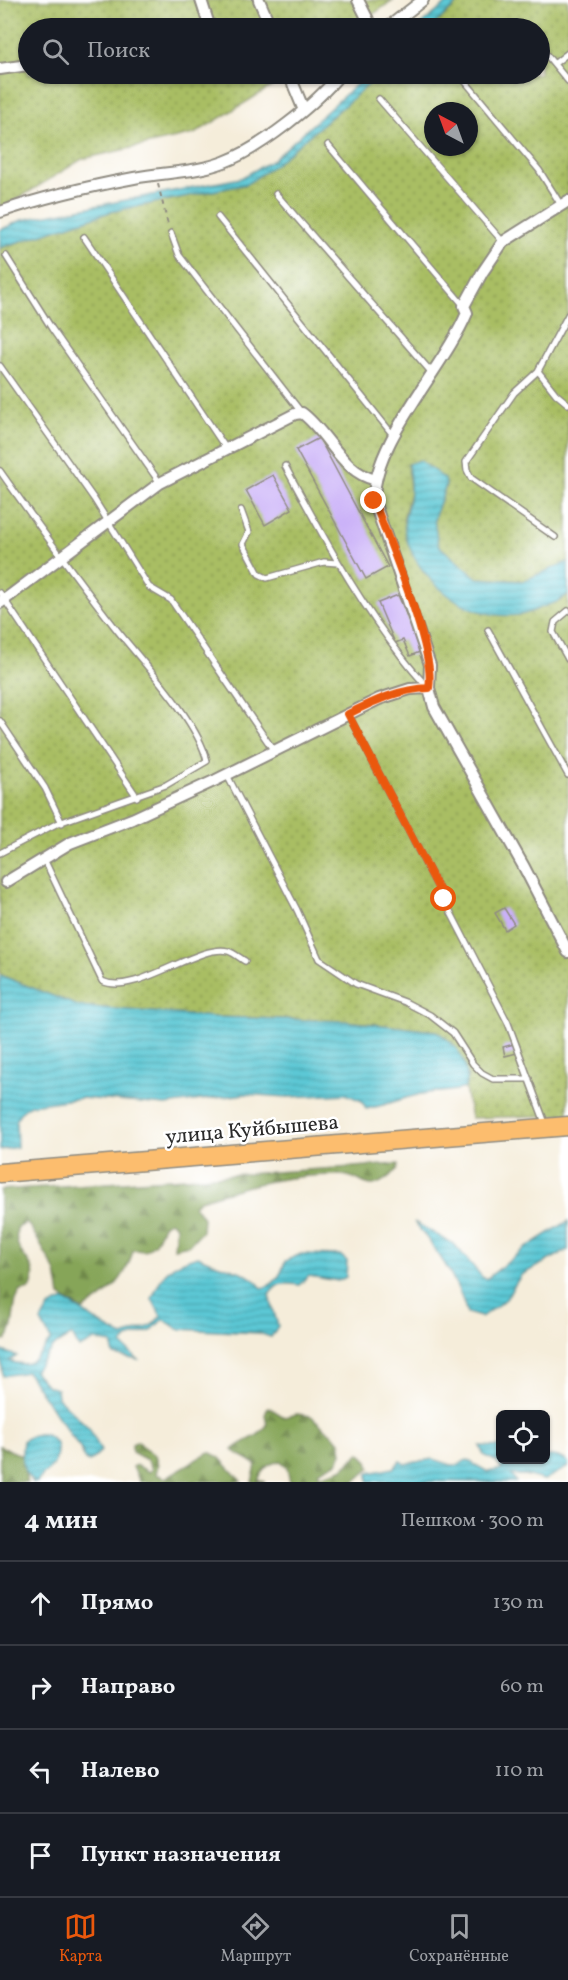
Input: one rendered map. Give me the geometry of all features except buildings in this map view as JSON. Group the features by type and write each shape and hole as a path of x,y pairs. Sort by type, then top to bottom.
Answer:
{"highway":[{"name":"улица Куйбышева","path":"0,1173 568,1126"}],"street":[{"path":"201,0 207,18"},
{"path":"259,0 265,18"},
{"path":"358,0 367,18"},
{"path":"400,18 423,0"},
{"path":"0,69 18,66"},
{"path":"293,84 303,108"},
{"path":"0,212 135,177 193,170 224,162 255,146 332,84"},
{"path":"565,203 503,242 482,273 464,306 467,313 459,332 394,436 376,480 374,501 430,665 429,688 434,707 524,867 568,952"},
{"path":"2,598 61,558 160,483 286,417 302,413 315,423 350,468 359,475 376,480"},
{"path":"6,882 70,843 132,819 227,775 379,699 410,689 429,688"}],"lane":[{"path":"554,64 568,53"},
{"path":"550,59 568,81"},
{"path":"467,84 565,203"},
{"path":"379,99 503,242"},
{"path":"328,145 464,306"},
{"path":"276,194 432,373"},
{"path":"218,217 394,436"},
{"path":"171,234 179,255 302,413"},
{"path":"84,237 225,447"},
{"path":"6,256 52,329 160,483"},
{"path":"555,537 471,478 466,466 468,459 514,393 538,371 568,315"},
{"path":"0,366 149,587 171,600 274,751"},
{"path":"538,371 556,394 568,404"},
{"path":"285,466 337,563 409,666 429,688"},
{"path":"0,471 61,558 203,745 207,761 166,785 34,834 1,851"},
{"path":"241,510 249,532 243,544 259,574 267,578 324,562 337,563"},
{"path":"2,598 137,797"},
{"path":"568,611 555,622 553,632 568,659"},
{"path":"488,630 568,775"},
{"path":"348,714 508,1023 546,1128"},
{"path":"0,721 45,788 62,823"},
{"path":"227,775 273,861 319,959 356,984 405,1002 430,1015 453,1033 473,1064 482,1073 493,1079 530,1079"},
{"path":"44,859 102,981 109,984 173,968 209,953 228,951 245,961"}],"path":[{"path":"158,184 171,234"}],"green space":[{"path":"0,0 393,0 368,18 18,18 18,84 276,84 194,134 82,159 0,210"},
{"path":"462,0 568,0 568,562 523,581 477,578 438,545 434,519 446,486 408,464 410,492 403,520 424,573 560,601 568,594 568,1115 471,1118 465,1088 468,1077 436,1031 345,1021 213,1017 78,1006 0,975 0,248 110,212 247,184 276,164 369,84 550,84 550,18 441,18"},
{"path":"398,1164 397,1170 378,1184 367,1184 349,1176 340,1175 303,1176 252,1185 200,1200 194,1205 203,1218 202,1231 189,1245 174,1248 176,1226 170,1221 164,1224 155,1243 145,1251 133,1250 126,1270 115,1286 83,1310 60,1296 56,1272 26,1223 17,1228 16,1235 19,1248 33,1271 33,1282 30,1289 21,1291 16,1302 9,1334 6,1340 0,1341 0,1190"},
{"path":"268,1407 284,1417 297,1414 311,1416 340,1442 342,1453 338,1462 318,1472 320,1476 342,1469 360,1453 368,1461 370,1468 354,1482 290,1482 287,1468 281,1461 269,1465 264,1470 258,1480 265,1482 252,1482 256,1465 233,1450 263,1430 267,1425 265,1415"},
{"path":"138,1441 146,1450 155,1455 158,1465 156,1474 165,1478 209,1452 219,1457 241,1481 140,1482 133,1467 136,1465 149,1472 152,1469 147,1460 132,1452 132,1444"},
{"path":"0,1446 21,1455 27,1482 0,1482"}],"water":[{"path":"451,0 462,0 441,18 429,18"},
{"path":"357,84 369,84 276,164 247,184 110,212 0,248 0,230 22,220 241,178 273,160"},
{"path":"419,460 445,479 446,485 434,519 438,545 477,578 523,581 568,562 568,594 562,599 526,614 500,615 464,605 434,583 413,554 405,531 410,489 408,464"},
{"path":"0,975 78,1006 213,1017 345,1021 436,1031 444,1036 461,1055 466,1070 465,1088 417,1095 366,1109 362,1101 346,1094 288,1097 244,1094 166,1105 82,1098 30,1105 20,1113 16,1120 17,1147 0,1150"},
{"path":"568,1221 568,1250 521,1275 506,1299 481,1317 467,1313 458,1288 445,1265 414,1222 455,1245 486,1279 527,1247"},
{"path":"301,1254 340,1255 347,1261 346,1277 338,1281 309,1276 299,1285 285,1284 275,1287 269,1295 278,1326 271,1337 259,1333 178,1329 163,1319 151,1331 127,1338 122,1345 138,1360 114,1355 111,1343 95,1340 79,1348 72,1335 53,1347 34,1371 47,1386 57,1389 58,1398 89,1428 101,1451 89,1462 84,1459 82,1451 27,1372 3,1376 0,1350 17,1356 9,1361 24,1364 33,1360 51,1340 41,1321 49,1307 64,1300 108,1329 123,1336 151,1326 161,1316 152,1299 159,1282 168,1270 180,1262 198,1256 240,1271 262,1288 277,1278 285,1261"},
{"path":"37,1434 45,1434 57,1443 57,1451 53,1466 37,1482 33,1482 24,1468 22,1446 23,1440"},
{"path":"480,1446 496,1447 496,1461 484,1455"},
{"path":"550,1456 568,1462 568,1467 544,1480 525,1475 511,1475 516,1482 368,1481 368,1473 394,1468 400,1461 405,1464 433,1459 455,1466 467,1460 488,1472 502,1469 498,1464 550,1464"}],"route":[{"path":"374,501 411,605 430,665 431,676 429,688 410,689 379,699 348,714 444,899"}]}
